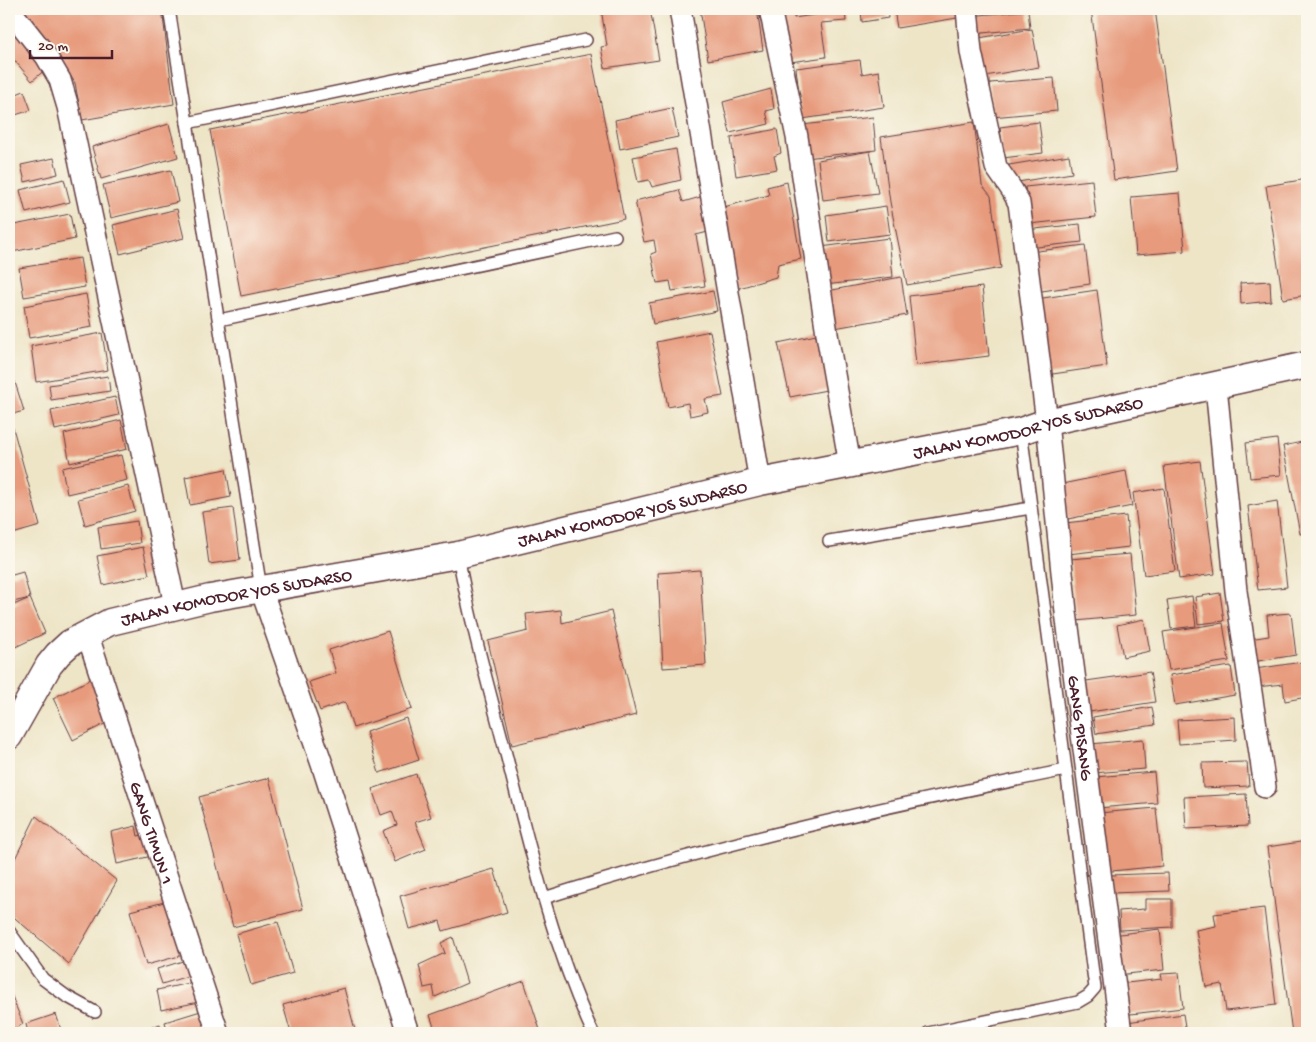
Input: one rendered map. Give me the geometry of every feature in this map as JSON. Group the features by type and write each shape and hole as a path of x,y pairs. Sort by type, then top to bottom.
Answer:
{"street":[{"path":"9,9 46,56 60,80 68,107 175,606"},
{"path":"680,9 760,482"},
{"path":"770,9 797,136 828,340 850,465"},
{"name":"GANG PISANG","path":"967,9 971,52 996,167 1019,203 1048,422 1066,612 1121,1033"},
{"name":"JALAN KOMODOR YOS SUDARSO","path":"11,725 48,665 70,643 110,622 175,606 261,589 459,559 760,482 850,465 1022,441 1048,422 1307,365"},
{"path":"1216,386 1236,592 1265,787"},
{"path":"261,589 323,767 408,1033"},
{"name":"GANG TIMUN 1","path":"87,633 218,1033"}],"lane":[{"path":"169,9 261,589"},
{"path":"187,123 586,40"},
{"path":"218,320 615,236"},
{"path":"928,1033 1078,1002 1088,996 1095,988 1022,441"},
{"path":"829,541 1030,508"},
{"path":"459,559 466,595 544,898 577,999 593,1033"},
{"path":"544,898 635,869 950,794 1066,770"},
{"path":"9,931 43,979 66,996 95,1012"}],"building":[{"path":"22,9 162,9 174,104 82,120 75,83 54,49"},
{"path":"601,9 650,9 659,60 605,68 601,47 607,46"},
{"path":"700,9 757,9 763,50 708,60"},
{"path":"775,9 793,9 794,18 820,14 819,9 845,9 846,21 821,23 826,57 783,63"},
{"path":"861,9 887,9 888,18 862,22"},
{"path":"894,9 956,9 957,18 897,28"},
{"path":"978,9 1005,9 1005,10 978,13"},
{"path":"1091,9 1155,9 1177,171 1114,180"},
{"path":"1028,10 1030,28 973,34 971,16"},
{"path":"14,28 48,67 32,81 9,54 9,33"},
{"path":"1032,29 1039,67 979,77 973,39"},
{"path":"591,54 624,219 241,296 210,130"},
{"path":"860,60 862,74 879,71 884,107 802,119 796,68"},
{"path":"1054,78 1057,111 992,117 990,83"},
{"path":"771,89 774,109 766,111 769,124 730,133 723,102"},
{"path":"24,91 31,110 9,117 9,97"},
{"path":"672,108 678,137 620,149 615,120"},
{"path":"873,117 876,150 806,158 802,125"},
{"path":"974,122 982,185 991,196 1001,268 907,285 890,202 881,137"},
{"path":"1039,122 1043,153 1003,158 1000,127"},
{"path":"169,124 178,157 101,179 92,147"},
{"path":"777,129 781,153 774,156 777,169 736,176 731,138"},
{"path":"676,149 681,180 652,187 649,180 638,182 633,157"},
{"path":"870,151 878,193 823,200 818,160"},
{"path":"1069,155 1072,173 1012,183 1009,165"},
{"path":"54,158 58,174 25,182 21,165"},
{"path":"171,170 178,202 111,218 103,185"},
{"path":"64,179 70,202 26,213 20,190"},
{"path":"1307,179 1307,295 1283,299 1266,186"},
{"path":"1092,180 1096,217 1029,224 1025,187"},
{"path":"787,182 801,259 778,264 776,277 736,289 720,208 769,195 767,187"},
{"path":"679,190 683,202 704,196 708,232 696,235 705,286 672,291 670,281 657,283 651,254 656,252 654,240 644,242 635,201"},
{"path":"1180,193 1185,251 1136,255 1131,197"},
{"path":"886,206 890,234 829,242 826,215"},
{"path":"177,209 184,238 120,254 113,225"},
{"path":"70,214 75,239 12,252 9,226"},
{"path":"1080,224 1082,242 1028,248 1026,230"},
{"path":"889,238 893,277 825,285 821,247"},
{"path":"1085,245 1090,284 1035,292 1030,252"},
{"path":"80,258 85,287 24,297 19,268"},
{"path":"901,277 907,315 829,329 822,292"},
{"path":"1270,281 1271,301 1241,304 1240,283"},
{"path":"982,287 989,356 916,365 909,296"},
{"path":"1097,290 1107,366 1046,375 1036,299"},
{"path":"713,291 717,311 653,324 649,303"},
{"path":"86,294 92,327 29,338 24,306"},
{"path":"710,331 723,396 705,399 708,412 690,416 688,403 668,407 656,342"},
{"path":"102,333 108,370 36,382 31,346"},
{"path":"821,334 832,389 790,397 778,343"},
{"path":"9,363 24,411 9,415"},
{"path":"108,376 110,391 51,400 49,385"},
{"path":"115,397 119,415 55,430 51,411"},
{"path":"121,420 127,449 70,463 64,434"},
{"path":"13,428 40,526 9,535 9,430"},
{"path":"1277,439 1281,475 1250,478 1246,443"},
{"path":"1307,441 1307,533 1300,534 1283,446"},
{"path":"121,455 127,480 67,494 62,468"},
{"path":"1200,461 1215,574 1179,579 1164,466"},
{"path":"226,469 231,497 190,505 185,477"},
{"path":"1126,471 1132,506 1068,519 1062,484"},
{"path":"128,486 135,511 85,525 78,499"},
{"path":"1164,488 1175,571 1144,575 1133,493"},
{"path":"1277,501 1287,587 1258,590 1248,506"},
{"path":"233,508 240,560 209,564 202,512"},
{"path":"1126,516 1129,547 1068,554 1065,523"},
{"path":"137,521 140,543 101,549 98,527"},
{"path":"143,547 149,575 103,585 97,556"},
{"path":"1130,554 1136,615 1076,621 1070,559"},
{"path":"700,570 706,665 663,668 658,573"},
{"path":"23,572 30,598 9,603 9,576"},
{"path":"1220,593 1224,621 1198,624 1195,597"},
{"path":"1192,596 1196,626 1171,629 1167,600"},
{"path":"30,598 45,633 9,650 9,607"},
{"path":"561,610 562,623 611,611 636,715 512,745 488,641 528,631 526,614"},
{"path":"1291,613 1296,655 1252,662 1249,639 1269,636 1267,615"},
{"path":"1144,619 1150,651 1123,657 1117,625"},
{"path":"1223,623 1229,661 1169,670 1163,632"},
{"path":"388,631 412,709 353,728 345,702 320,711 309,682 336,673 329,650"},
{"path":"1302,662 1307,697 1285,701 1283,684 1257,687 1255,669"},
{"path":"1231,666 1235,695 1175,705 1170,675"},
{"path":"1150,672 1155,702 1083,713 1079,682"},
{"path":"91,679 112,720 73,740 53,698"},
{"path":"1152,707 1155,725 1096,734 1093,717"},
{"path":"1235,717 1236,740 1179,744 1177,720"},
{"path":"406,718 419,760 379,773 366,732"},
{"path":"1143,739 1145,769 1093,773 1091,744"},
{"path":"1247,762 1249,786 1203,788 1202,763"},
{"path":"1154,772 1157,803 1098,808 1095,777"},
{"path":"416,774 431,817 415,822 426,849 395,862 383,831 397,825 392,811 381,815 372,789"},
{"path":"269,778 303,909 233,927 199,797"},
{"path":"1246,794 1248,826 1186,829 1184,797"},
{"path":"1156,808 1162,866 1102,872 1098,813"},
{"path":"36,816 117,881 69,964 9,913 9,871"},
{"path":"136,826 138,836 147,834 152,856 117,864 111,832"},
{"path":"1307,841 1307,1033 1292,1033 1267,847"},
{"path":"494,869 507,912 443,931 440,921 409,929 400,896"},
{"path":"1168,873 1169,891 1111,893 1110,875"},
{"path":"1145,899 1172,899 1172,927 1120,930 1119,911 1145,909"},
{"path":"168,901 183,955 146,965 130,911"},
{"path":"1264,908 1276,1005 1226,1011 1222,984 1206,987 1196,930 1216,926 1214,914"},
{"path":"278,922 293,973 251,985 236,934"},
{"path":"1160,929 1164,970 1117,975 1112,935"},
{"path":"453,937 467,983 435,997 433,986 424,988 419,965 445,953 441,943"},
{"path":"186,960 191,975 162,984 157,969"},
{"path":"1179,973 1183,1008 1122,1015 1118,984 1162,979 1161,974"},
{"path":"524,981 541,1033 436,1033 430,1015"},
{"path":"194,982 199,1002 161,1010 157,990"},
{"path":"344,988 355,1030 343,1033 291,1033 283,1005"},
{"path":"9,989 23,1024 9,1031"},
{"path":"204,1010 211,1033 168,1033 165,1022"},
{"path":"56,1014 62,1033 28,1033 26,1024"},
{"path":"1183,1014 1186,1033 1128,1033 1127,1022"},
{"path":"160,1024 163,1033 132,1033"}]}
